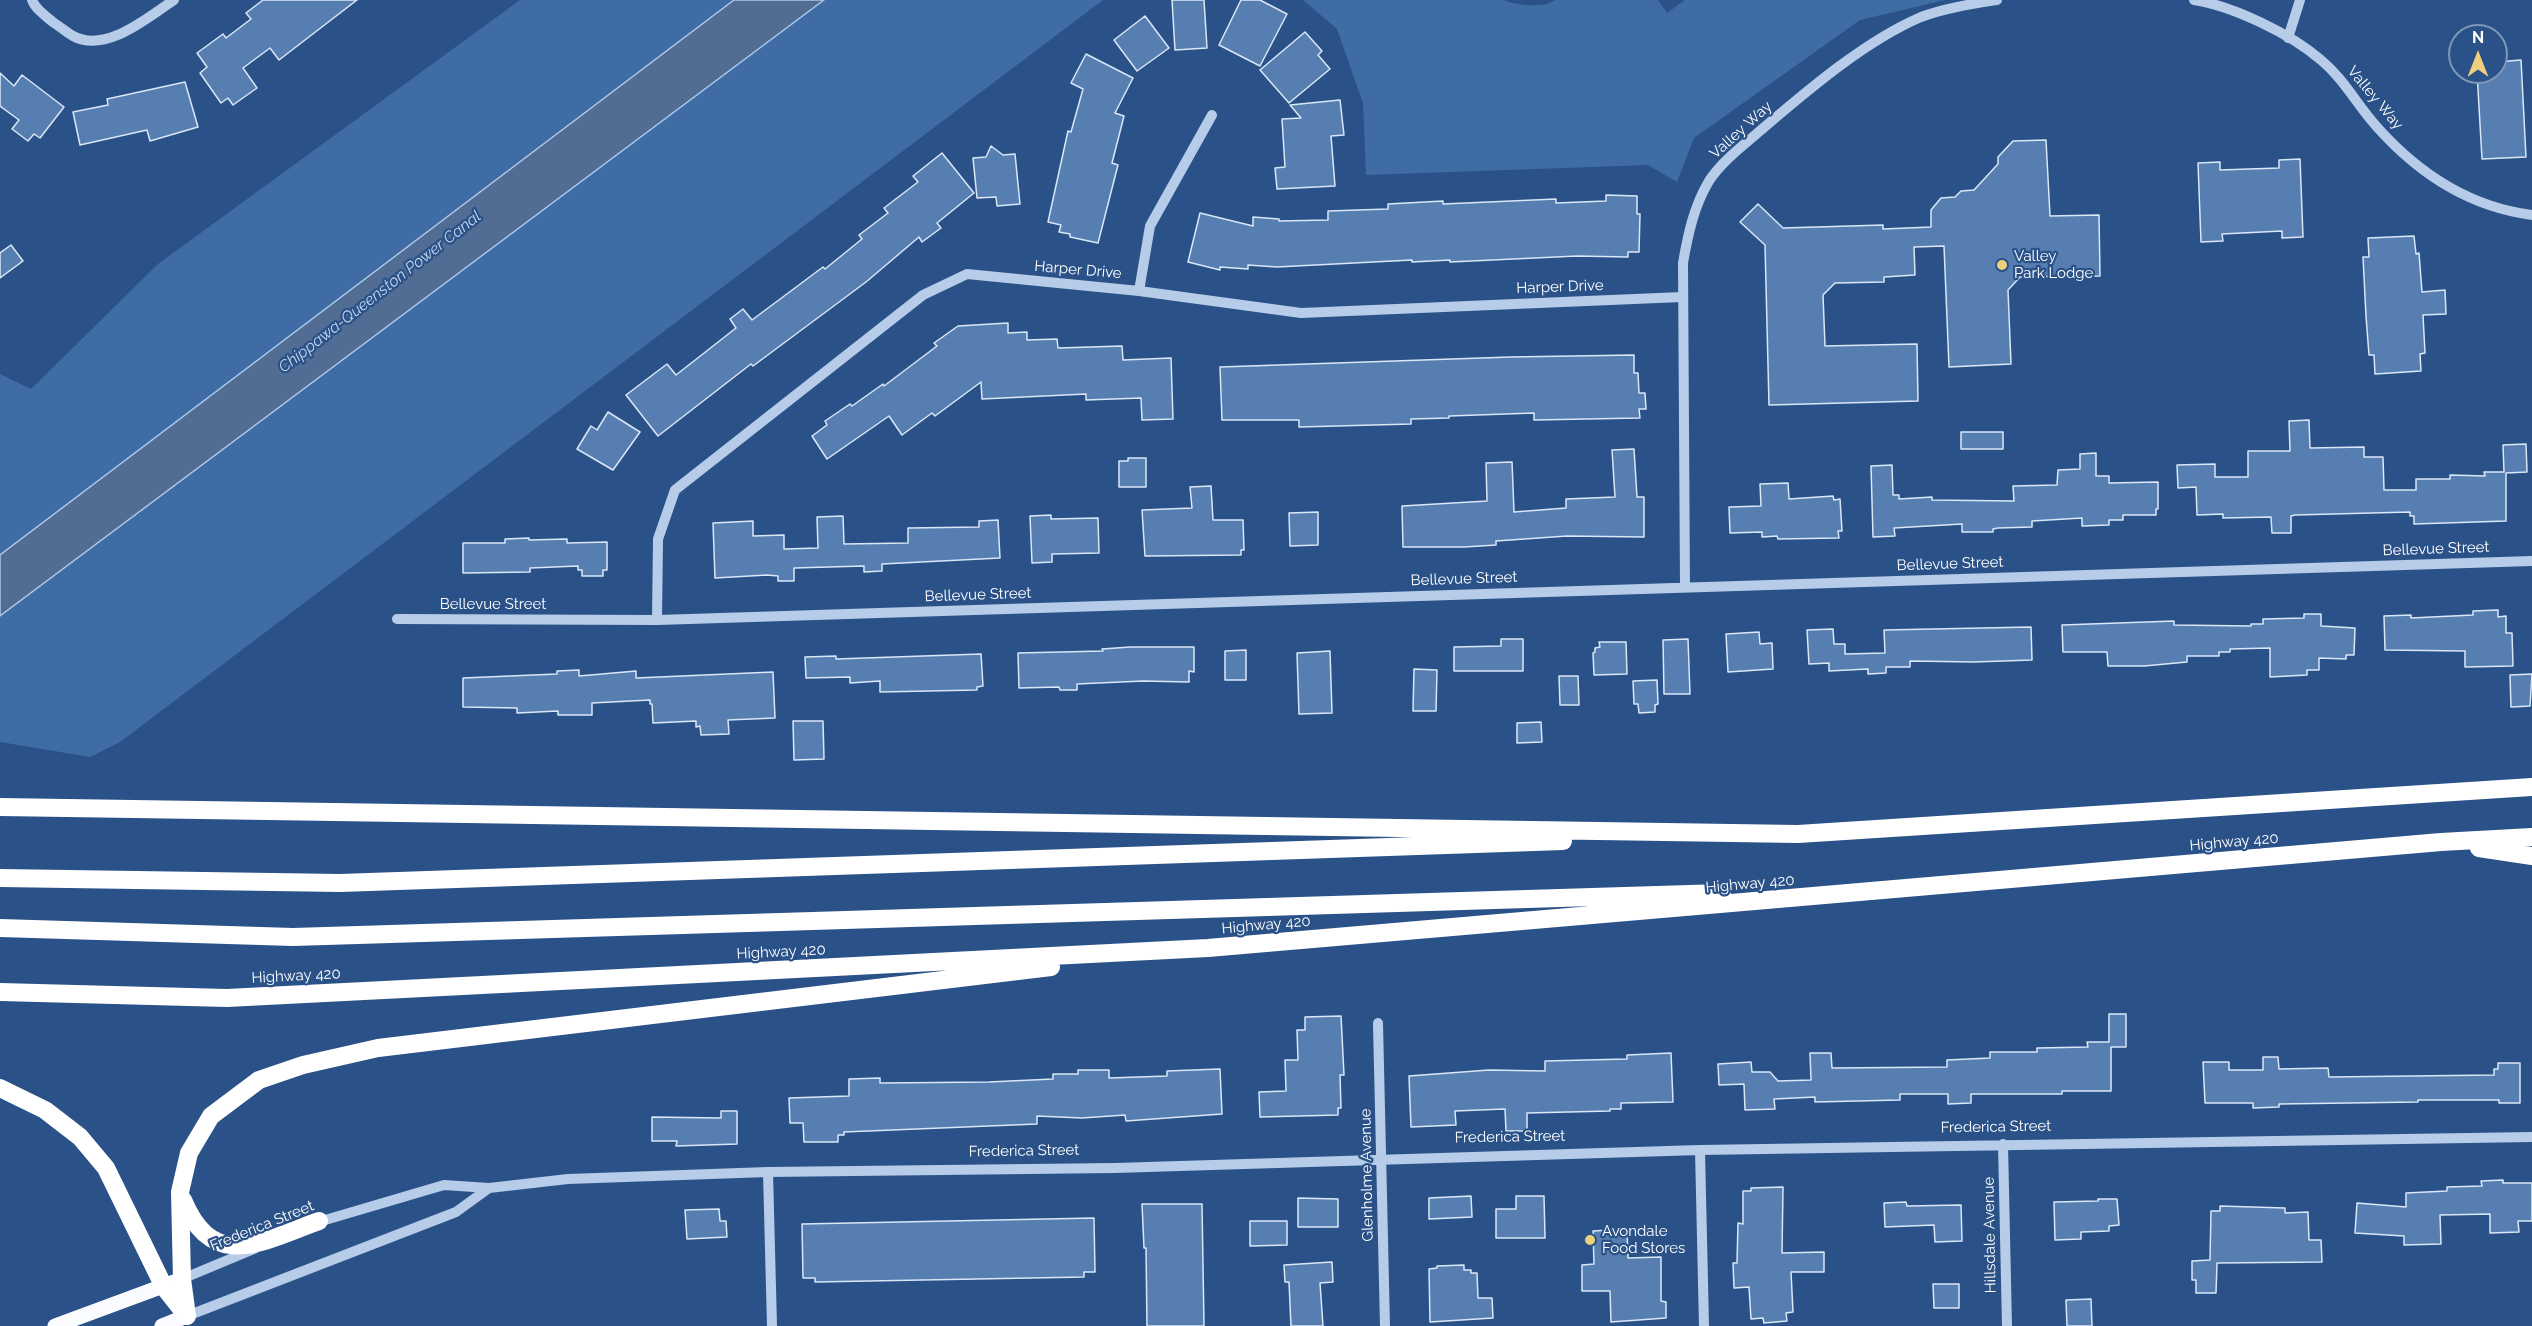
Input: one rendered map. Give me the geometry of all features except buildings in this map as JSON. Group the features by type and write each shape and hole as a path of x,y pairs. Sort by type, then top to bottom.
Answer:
{"highway":[{"path":"0,878 352,882 1798,834 2532,787"},
{"path":"0,807 477,812 1798,834"},
{"name":"Highway 420","path":"0,992 226,998 1208,948 2441,842 2532,837"},
{"path":"2441,842 2532,856"},
{"path":"0,866 113,880"},
{"path":"0,928 293,937 1931,887"},
{"path":"187,1316 182,1279 180,1192 189,1153 211,1116 259,1080 303,1065 378,1048 1208,948"},
{"path":"0,1088 45,1110 80,1137 106,1168 164,1287 187,1316"},
{"path":"180,1192 193,1223 221,1245 237,1246 258,1243 319,1221"}],"main road":[{"name":"Frederica Street","path":"55,1326 182,1279"},
{"name":"Frederica Street","path":"162,1326 187,1316"}],"street":[{"path":"32,0 33,4 48,18 75,38 104,41 127,32 174,0"},
{"name":"Valley Way","path":"1685,587 1683,263 1687,237 1697,203 1710,179 1736,152 1805,93 1889,33 1923,17 1962,5 1997,0"},
{"name":"Valley Way","path":"2194,0 2244,16 2288,38 2321,59 2349,88 2376,126 2408,158 2451,190 2513,213 2532,215"},
{"path":"2288,38 2300,0"},
{"path":"1139,291 1150,226 1212,115"},
{"name":"Harper Drive","path":"657,620 658,539 675,489 923,295 968,274 1139,291 1301,313 1682,297"},
{"name":"Bellevue Street","path":"397,619 657,620 2532,561"},
{"name":"Glenholme Avenue","path":"1378,1023 1385,1326"},
{"name":"Frederica Street","path":"182,1279 319,1221 444,1185 489,1188 568,1179 768,1172 1115,1168 1700,1150 2532,1137"},
{"name":"Hillsdale Avenue","path":"2003,1144 2007,1326"},
{"path":"1700,1150 1704,1326"},
{"path":"768,1172 772,1326"},
{"name":"Frederica Street","path":"187,1316 456,1212 489,1188"}],"shaded area":[{"path":"520,0 735,0 0,555 0,374 31,389 158,264"},
{"path":"824,0 1103,0 120,742 90,757 0,742 0,615"},
{"path":"1303,0 1503,0 1522,5 1537,5 1555,0 1658,0 1667,13 1685,0 1945,0 1860,20 1694,138 1677,182 1648,165 1366,175 1363,103 1337,29"}],"water":[{"name":"Chippawa-Queenston Power Canal","path":"734,0 824,0 0,616 0,555"}],"place":[{"name":"Valley Park Lodge","path":"2002,265"},
{"name":"Avondale Food Stores","path":"1590,1240"}]}
